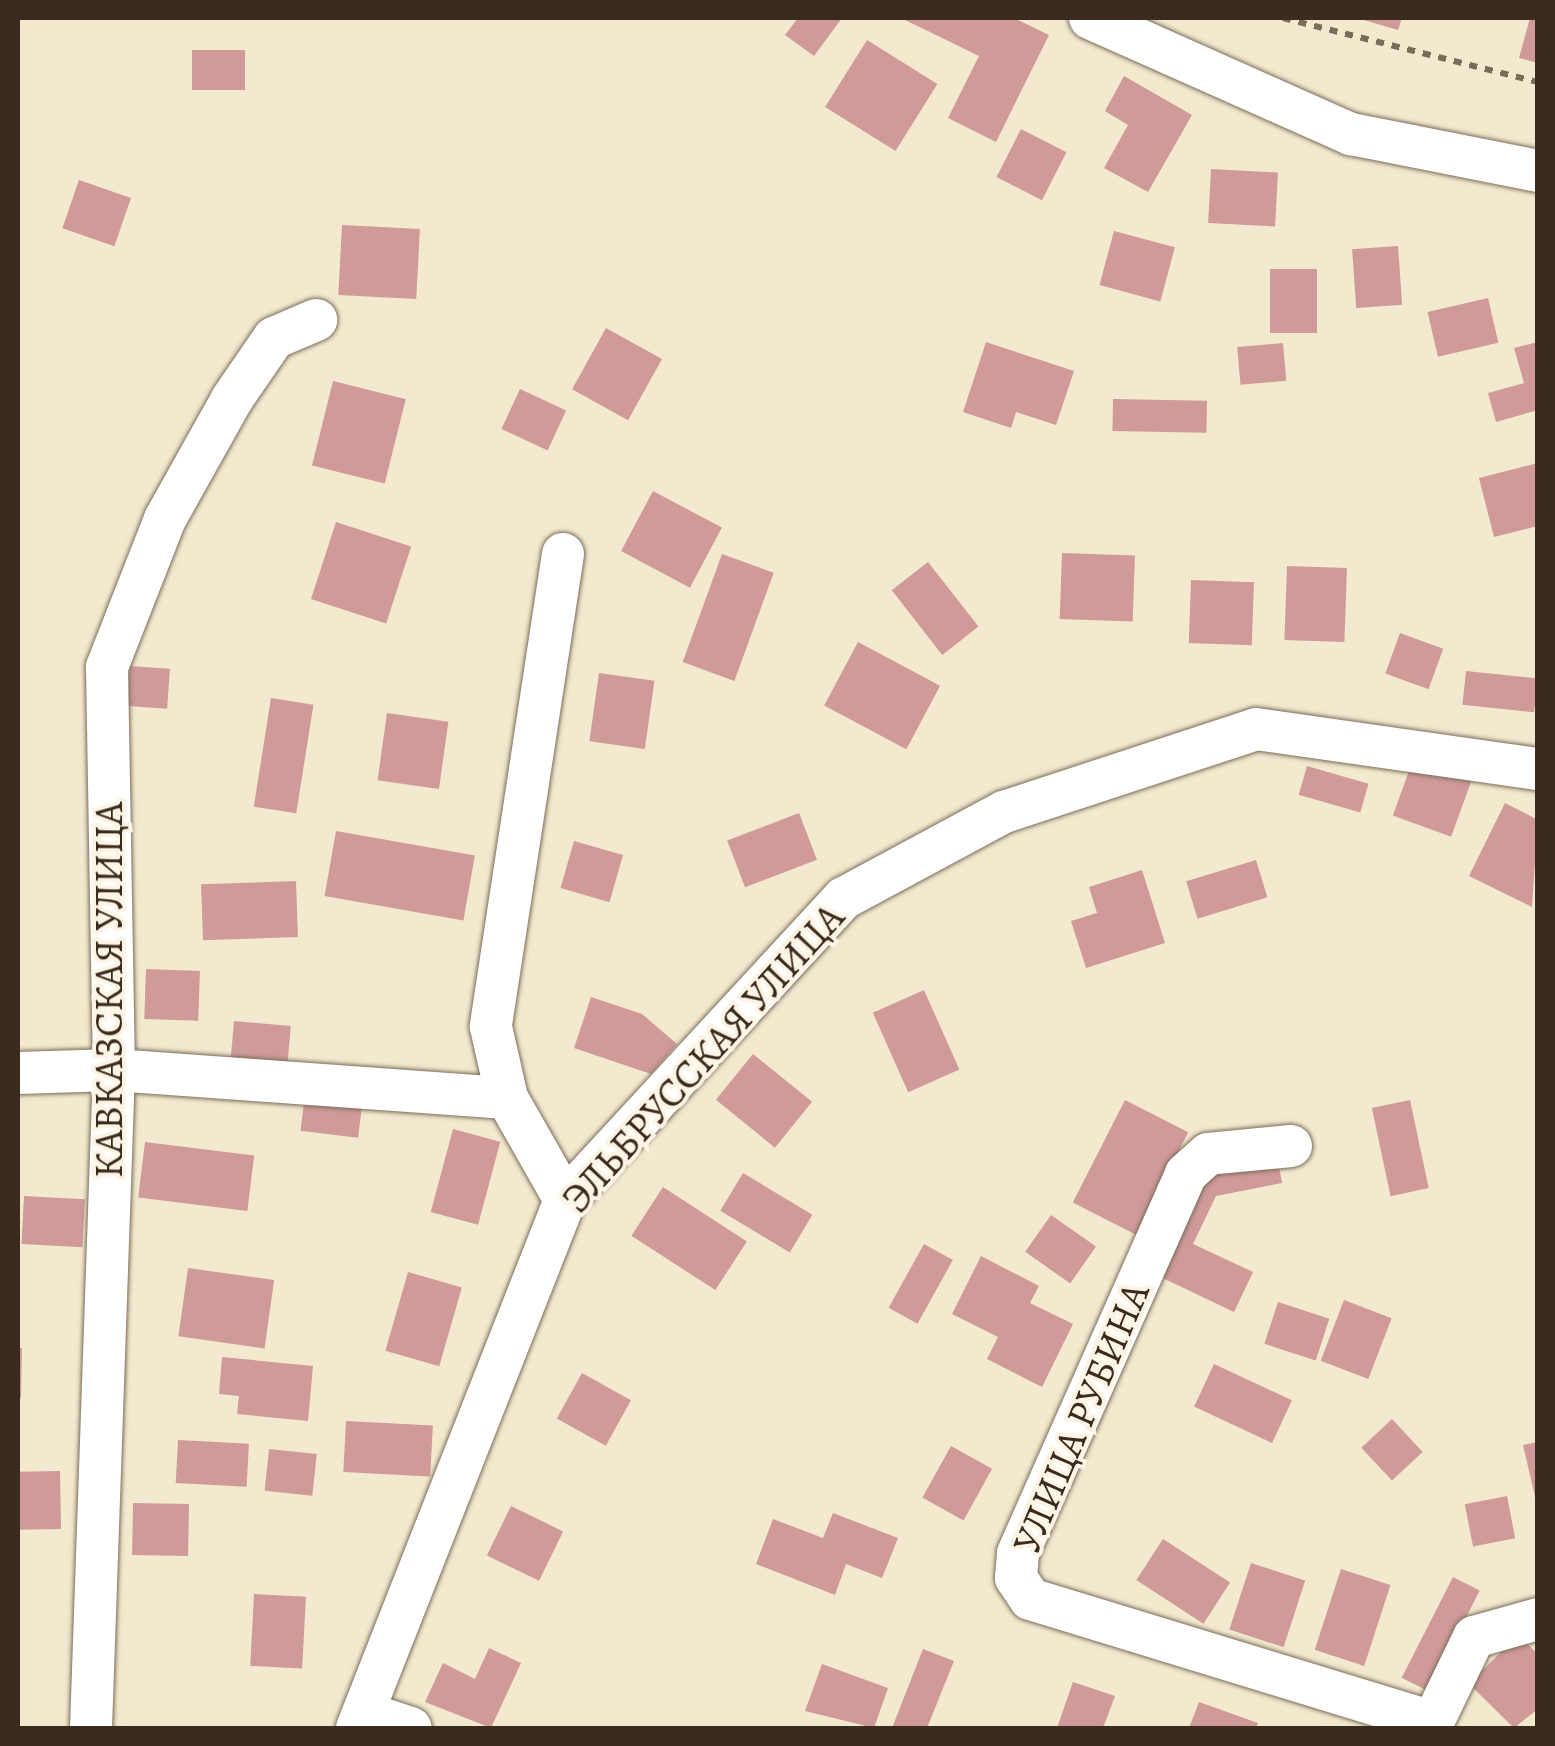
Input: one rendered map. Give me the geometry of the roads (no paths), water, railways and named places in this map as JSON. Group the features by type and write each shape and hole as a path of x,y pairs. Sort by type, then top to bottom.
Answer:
{"street":[{"path":"1090,18 1351,134 1538,171"},
{"name":"КАВКАЗСКАЯ УЛИЦА","path":"91,1728 114,1070 107,667 165,519 232,399 274,338 316,320"},
{"path":"563,554 491,1027 507,1098 565,1200"},
{"name":"ЭЛЬБРУССКАЯ УЛИЦА","path":"361,1720 565,1200 844,898 1004,812 1256,729 1538,769"},
{"path":"18,1074 114,1070 507,1098"},
{"name":"УЛИЦА РУБИНА","path":"1292,1146 1208,1154 1186,1174 1018,1554 1016,1578 1030,1599 1431,1725"},
{"path":"1431,1725 1474,1637 1538,1619"},
{"path":"361,1720 412,1728"}]}
